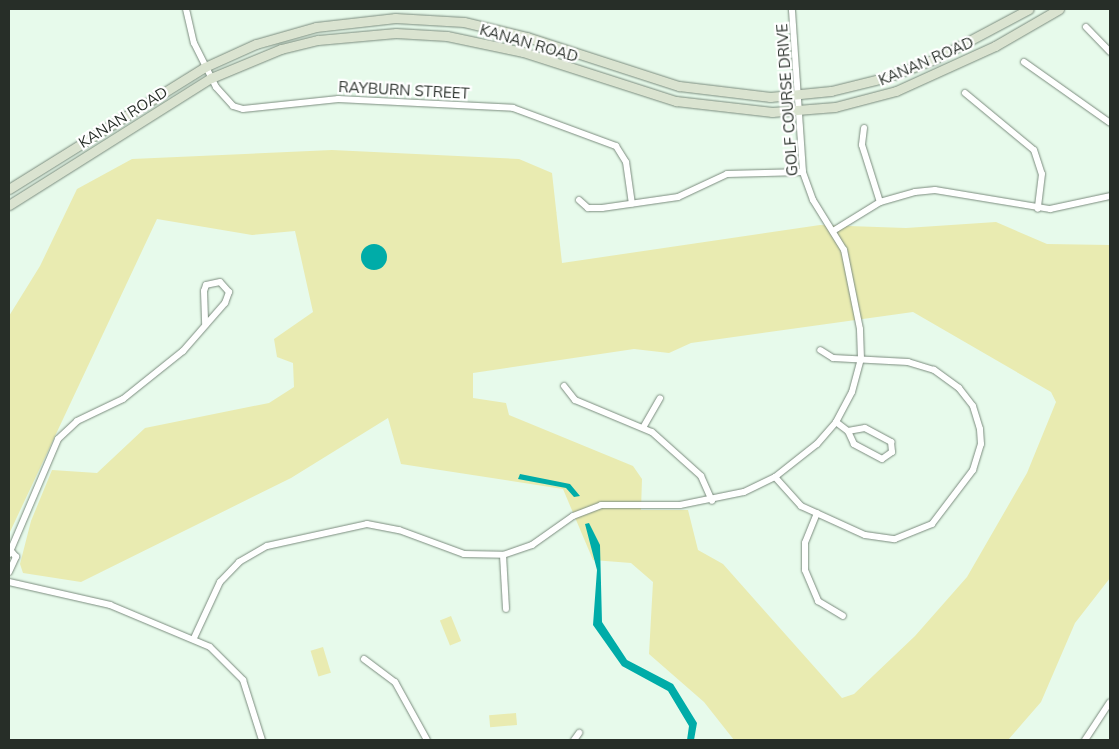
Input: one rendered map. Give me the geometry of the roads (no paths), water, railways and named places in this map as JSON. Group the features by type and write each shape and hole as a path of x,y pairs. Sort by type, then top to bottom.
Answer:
{"main road":[{"name":"KANAN ROAD","path":"9,189 205,66 256,44 316,27 422,18 505,31 705,92 770,97 800,94 888,77 935,59 1029,9"},
{"name":"KANAN ROAD","path":"9,205 211,78 281,49 318,40 423,34 502,47 676,101 722,109 800,110 896,90 995,46 1059,9"}],"street":[{"name":"RAYBURN STREET","path":"186,9 194,43 211,78 224,99 243,109 338,99 499,106 526,112 616,146 626,162 632,204"},
{"name":"GOLF COURSE DRIVE","path":"194,638 227,574 252,553 280,542 366,524 399,530 464,554 503,555 532,545 573,516 601,504 712,501 775,477 836,422 852,392 861,359 851,270 833,231 812,200 803,172 800,94 792,9"},
{"path":"1086,27 1110,52"},
{"path":"1024,62 1110,124"},
{"path":"965,93 1034,150 1042,174 1038,208"},
{"path":"864,128 862,145 880,202"},
{"path":"579,200 588,208 632,204 678,197 727,174 803,172"},
{"path":"833,231 880,202 935,190 1038,208 1064,208 1110,196"},
{"path":"9,572 16,557 10,553 21,518 67,429 123,399 183,351 228,297 229,292 220,282 206,285 204,291 205,324"},
{"path":"775,477 790,498 817,513 875,538 895,539 920,532 942,514 973,470 981,444 972,406 959,388 934,370 908,362 833,358 820,350"},
{"path":"564,386 575,400 644,426 701,476 712,501"},
{"path":"644,426 660,398"},
{"path":"836,422 848,431 854,444 882,459 892,452 891,442 865,428 848,431"},
{"path":"817,513 805,543 805,570 818,602 844,616"},
{"path":"503,555 506,609"},
{"path":"9,582 110,605 194,638 222,655 242,680 262,740"},
{"path":"364,659 395,682 427,740"},
{"path":"1085,740 1110,702"},
{"path":"574,740 579,733"}],"water":[{"path":"374,244 383,248 387,257 383,266 374,270 365,266 361,257 365,248"},
{"path":"520,474 570,484 580,496 574,497 566,488 518,479"},
{"path":"589,523 600,545 602,622 627,660 673,684 697,723 694,740 687,740 689,726 668,691 622,666 593,625 597,570 585,524"}]}
